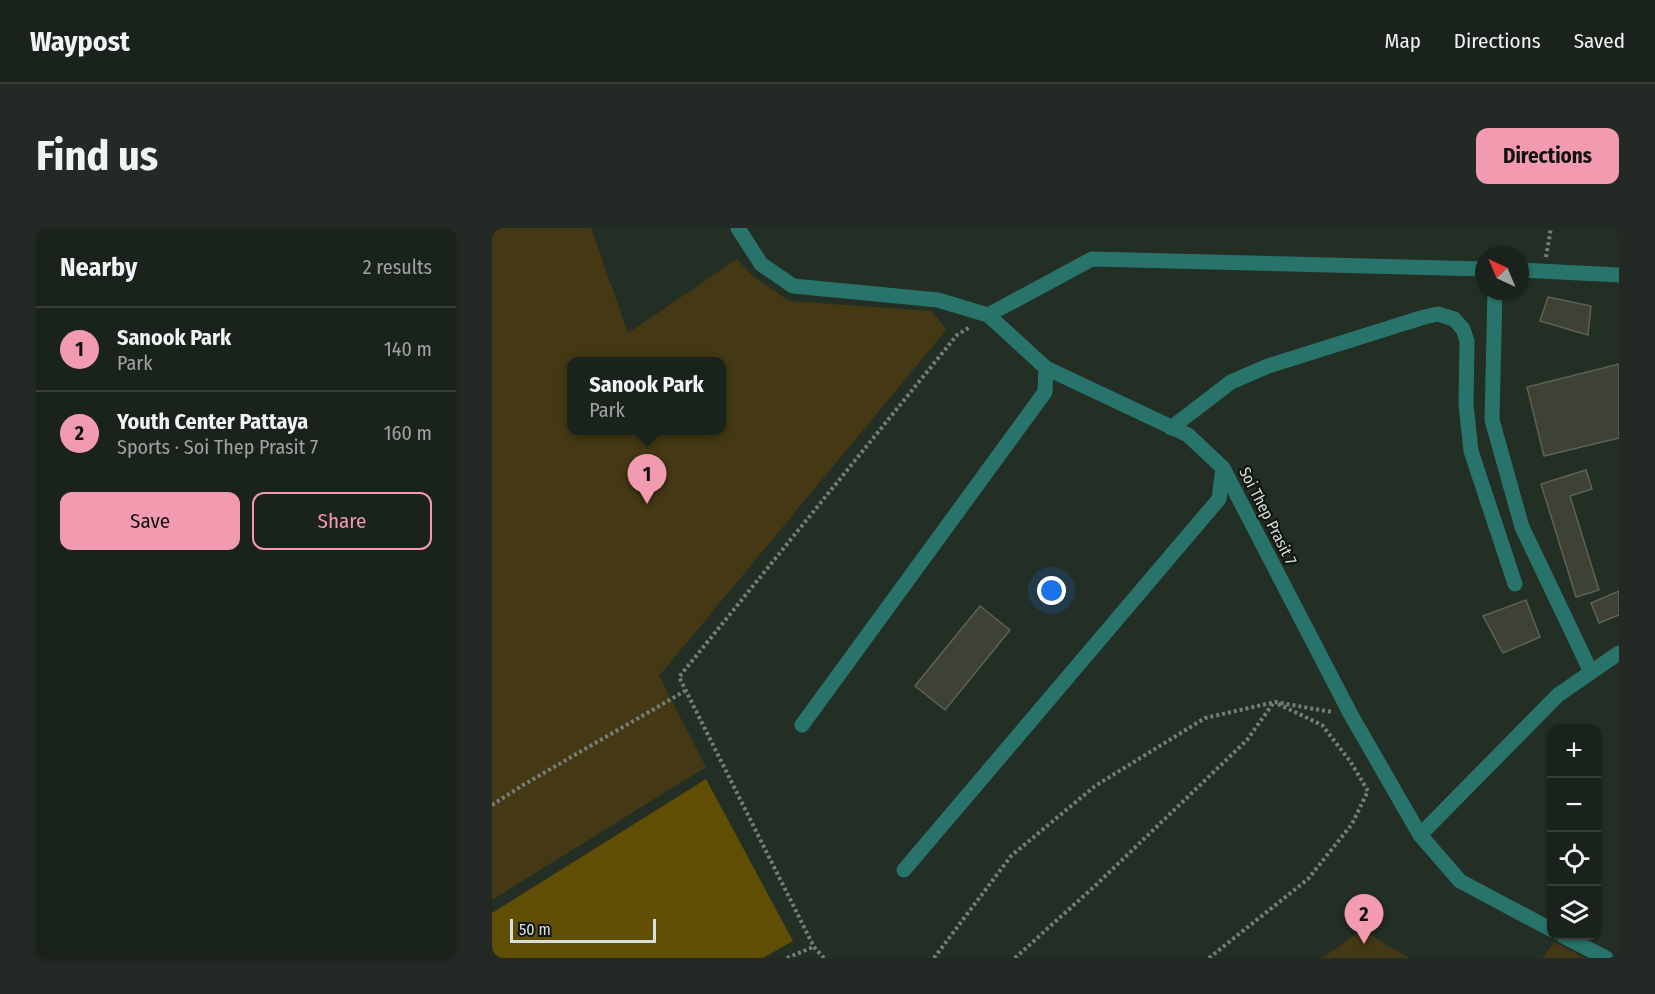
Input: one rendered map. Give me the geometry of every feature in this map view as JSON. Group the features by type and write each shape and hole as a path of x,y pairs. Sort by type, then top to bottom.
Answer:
{"street":[{"name":"Soi Thep Prasit 7","path":"738,228 761,264 793,286 938,300 988,315 1046,368 1188,435 1223,468 1351,715 1420,835 1460,882 1547,928"},
{"path":"988,315 1092,259 1475,269"},
{"path":"1529,270 1619,275"},
{"path":"1495,300 1492,420 1522,527 1591,672"},
{"path":"1171,428 1231,382 1268,366 1424,317 1438,314 1454,319 1463,329 1467,341 1466,405 1471,451 1515,584"},
{"path":"802,725 1046,392 1046,368"},
{"path":"904,870 1219,499 1223,468"},
{"path":"1420,835 1558,695 1619,653"},
{"path":"1571,940 1606,958"}],"path":[{"path":"1544,270 1551,228"},
{"path":"824,958 814,947 679,677 957,335 988,315"},
{"path":"492,805 685,692"},
{"path":"934,958 1011,856 1095,786 1205,718 1275,702 1351,715"},
{"path":"1015,958 1097,884 1247,740 1275,702"},
{"path":"1209,958 1308,879 1352,824 1368,791 1350,761 1322,725 1275,702"},
{"path":"787,958 814,947"}],"shaded area":[{"path":"492,228 591,228 628,333 737,259 753,276 789,301 931,311 947,329 659,676 706,767 492,900"},
{"path":"706,779 793,941 763,958 492,958 492,913"},
{"path":"1362,930 1409,958 1322,958"},
{"path":"1554,942 1585,958 1542,958"}],"building":[{"path":"1548,297 1591,306 1588,335 1540,321"},
{"path":"1619,364 1619,438 1544,456 1527,387"},
{"path":"1586,470 1592,489 1570,496 1599,590 1576,597 1541,484"},
{"path":"1619,591 1619,615 1599,623 1591,603"},
{"path":"1526,600 1540,637 1503,653 1483,616"},
{"path":"980,606 1010,630 945,710 915,686"}],"place":[{"name":"Sanook Park","path":"647,504"},
{"name":"Youth Center Pattaya","path":"1364,944"}]}
